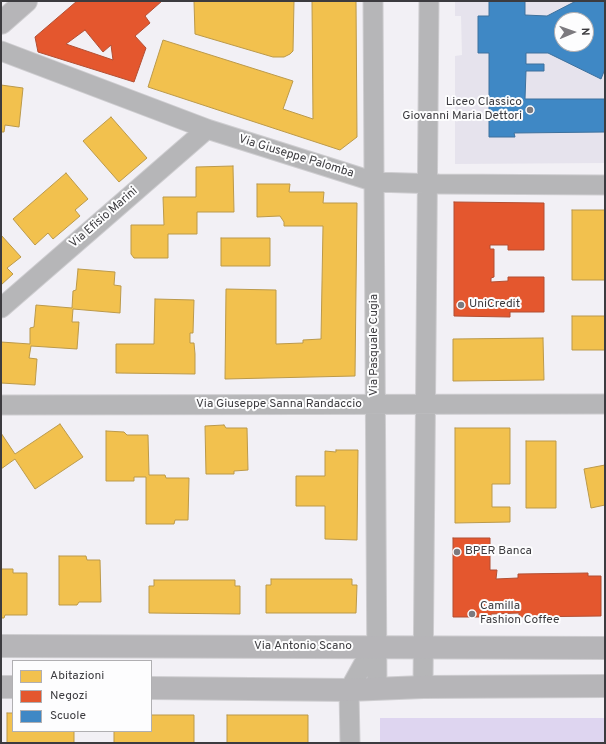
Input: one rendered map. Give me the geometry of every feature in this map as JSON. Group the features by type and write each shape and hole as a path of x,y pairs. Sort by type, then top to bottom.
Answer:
{"street":[{"path":"1,23 26,1"},
{"name":"Via Pasquale Cugia","path":"373,1 377,689"},
{"path":"423,687 429,1"},
{"name":"Via Giuseppe Palomba","path":"1,51 207,129 375,182 428,184 605,185"},
{"name":"Via Efisio Marini","path":"1,308 207,129"},
{"name":"Via Giuseppe Sanna Randaccio","path":"1,405 605,404"},
{"name":"Via Antonio Scano","path":"1,646 605,648"},
{"path":"350,743 349,690 365,661 377,648"},
{"path":"152,688 349,690 423,687 605,686"},
{"path":"1,687 12,687"}],"shaded area":[{"name":"Liceo Classico Giovanni Maria Dettori","path":"455,1 605,1 605,163 455,164 455,56 462,55 461,16 455,16"},
{"path":"380,718 605,718 605,743 380,743"}],"building: Abitazioni":[{"path":"194,1 294,1 293,51 284,57 273,57 195,34"},
{"path":"312,1 356,1 357,137 340,150 148,87 163,40 293,81 283,109 313,119"},
{"path":"1,85 23,88 19,127 5,125 4,132 1,132"},
{"path":"111,117 147,158 119,182 83,141"},
{"path":"233,166 234,212 197,212 197,234 168,234 168,258 134,258 131,254 131,225 164,225 163,197 196,197 196,167"},
{"path":"66,173 88,199 75,210 80,216 53,239 48,233 35,245 13,219"},
{"path":"257,184 290,184 289,192 324,192 323,203 357,203 355,376 225,379 226,289 276,290 276,344 303,343 303,340 321,339 323,226 284,226 284,222 280,216 257,217"},
{"path":"572,210 605,210 605,280 572,280"},
{"path":"1,235 21,257 7,268 13,274 1,285"},
{"path":"221,238 270,238 270,266 221,266"},
{"path":"78,269 115,272 114,285 121,286 120,313 73,309 72,322 79,322 77,349 31,346 29,358 37,359 35,385 1,383 1,342 30,344 30,328 34,327 36,305 72,308 73,291 76,290"},
{"path":"155,299 194,300 193,333 190,333 190,343 194,343 195,374 116,373 116,344 154,344"},
{"path":"572,316 605,316 605,350 572,350"},
{"path":"543,338 544,380 453,381 453,339"},
{"path":"60,424 83,457 35,489 15,459 1,469 1,433 15,454"},
{"path":"224,425 226,428 247,428 248,470 234,471 234,474 206,474 205,426"},
{"path":"455,428 510,428 510,484 492,484 492,507 510,507 510,522 455,523"},
{"path":"106,431 124,432 127,435 148,435 149,475 165,475 166,478 189,478 188,520 175,520 174,524 146,524 146,477 134,477 134,481 106,481"},
{"path":"526,441 556,441 556,508 526,508"},
{"path":"336,450 358,450 357,540 325,539 325,506 296,506 296,476 325,476 325,451 336,452"},
{"path":"605,465 605,505 591,508 584,469"},
{"path":"59,556 86,556 87,560 100,560 101,602 79,602 77,605 59,605"},
{"path":"1,569 13,569 13,573 27,573 27,615 5,615 4,618 1,618"},
{"path":"271,579 352,579 352,585 357,585 356,613 266,613 266,585 271,585"},
{"path":"154,580 235,580 235,586 240,586 240,614 149,613 149,586 154,586"},
{"path":"7,713 12,713 12,732 74,732 74,743 7,743"},
{"path":"152,715 194,715 194,743 114,743 114,732 152,732"},
{"path":"227,715 308,715 308,743 227,743"}],"building: Negozi":[{"path":"77,1 162,1 145,16 150,23 135,36 146,48 134,82 38,52 35,37","holes":["85,30 103,52 111,45 113,60 66,44"]},
{"path":"454,202 544,203 544,250 508,250 508,245 490,245 490,249 494,249 494,277 491,278 491,282 508,281 508,277 544,277 544,312 510,312 510,317 454,316"},
{"path":"453,538 490,538 490,570 497,570 496,579 518,578 518,574 588,573 588,576 601,576 601,616 519,617 519,613 491,614 491,617 453,617"}],"building: Scuole":[{"path":"489,1 525,1 525,15 547,16 554,12 554,52 594,52 594,12 555,12 576,1 605,1 605,69 601,79 548,53 526,53 526,64 544,64 544,71 526,71 525,99 605,99 605,132 514,133 515,137 489,137 489,53 478,53 478,16 489,16"}],"place":[{"name":"Liceo Classico Giovanni Maria Dettori","path":"530,110"},
{"name":"UniCredit","path":"461,305"},
{"name":"BPER Banca","path":"457,552"},
{"name":"Camilla Fashion Coffee","path":"472,614"}]}
